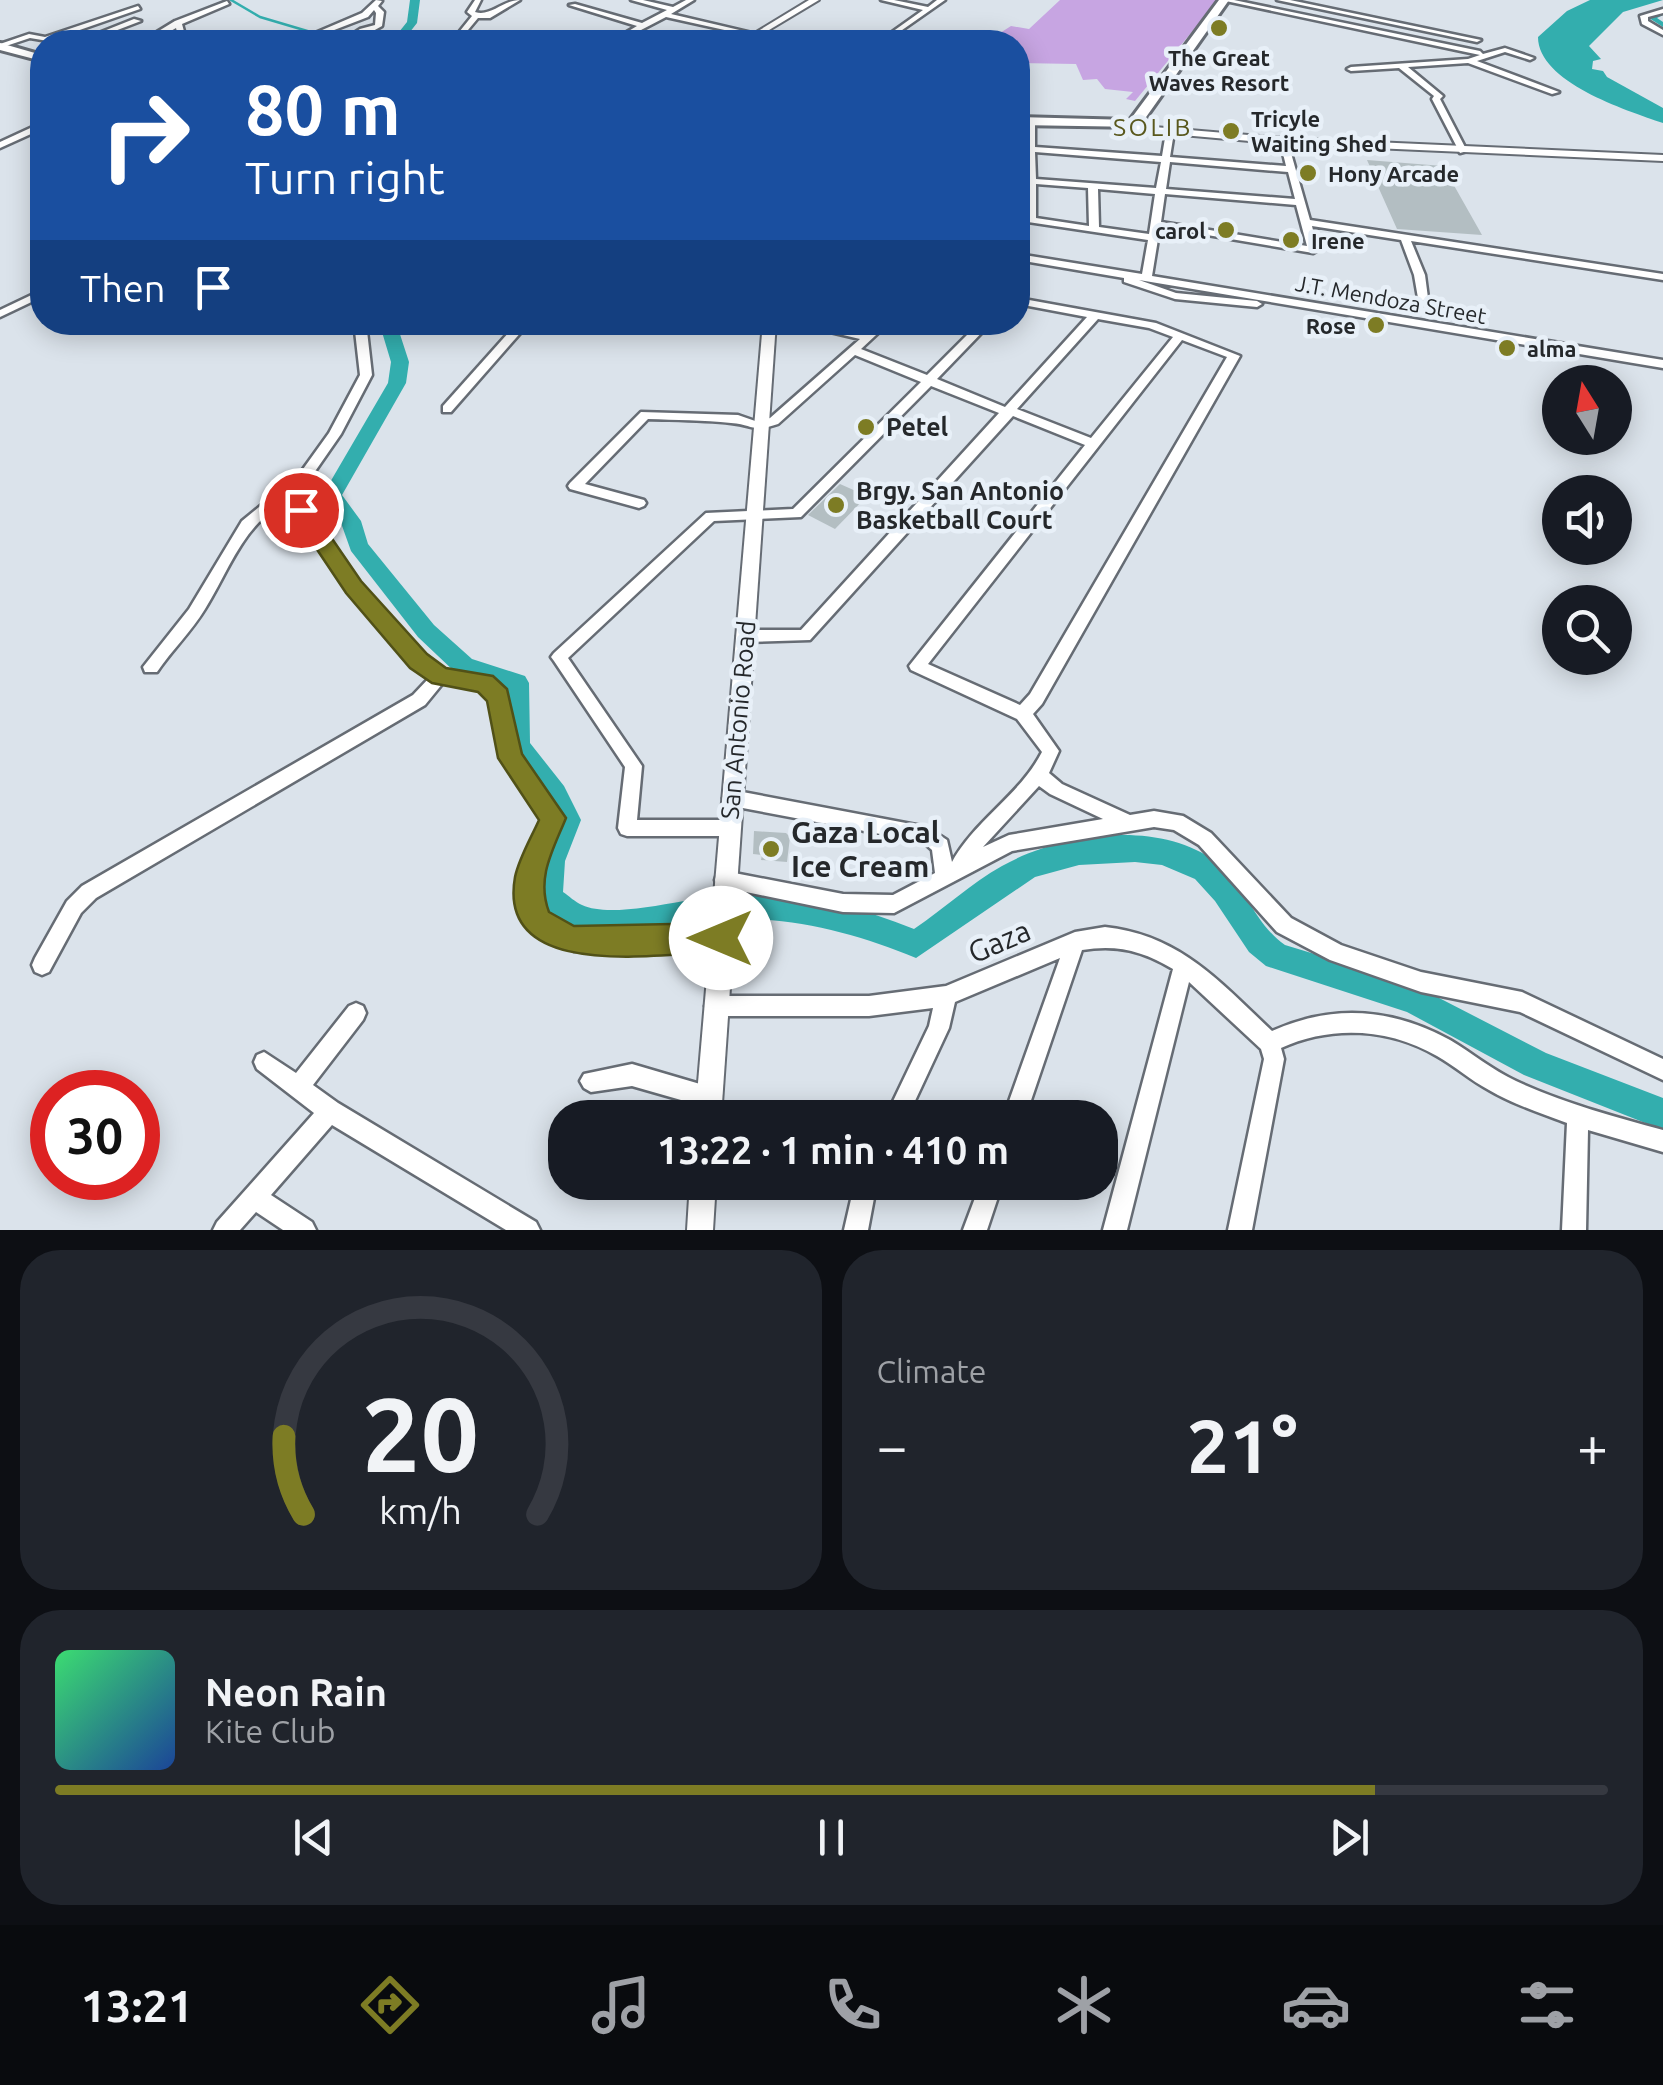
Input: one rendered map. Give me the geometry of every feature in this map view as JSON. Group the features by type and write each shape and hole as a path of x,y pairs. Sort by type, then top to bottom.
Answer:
{"main road":[{"path":"1030,122 1119,126 1140,120 1224,1"},
{"path":"0,46 30,55"}],"street":[{"path":"478,0 471,12 476,16 487,16 518,0"},
{"path":"634,0 673,10"},
{"path":"636,30 691,0"},
{"path":"764,30 814,0"},
{"path":"884,0 929,8"},
{"path":"897,30 942,0"},
{"path":"1280,0 1477,40"},
{"path":"1224,1 1364,32"},
{"path":"1224,1 1480,53"},
{"path":"167,30 227,3"},
{"path":"328,30 376,4 380,18 378,26 371,30"},
{"path":"573,5 644,26"},
{"path":"72,30 138,8"},
{"path":"1663,11 1644,16 1663,33"},
{"path":"664,14 734,30"},
{"path":"464,30 476,16"},
{"path":"114,30 137,22"},
{"path":"178,23 180,30"},
{"path":"339,26 358,30"},
{"path":"0,46 30,36"},
{"path":"1352,69 1470,61 1504,50 1530,58"},
{"path":"1470,61 1554,92"},
{"path":"1400,65 1438,96 1448,128 1463,151"},
{"path":"1119,126 1284,141 1663,158"},
{"path":"0,145 30,131"},
{"path":"1147,276 1170,132"},
{"path":"1030,140 1031,220 1152,238"},
{"path":"1157,224 1312,250 1284,141"},
{"path":"1030,149 1290,169"},
{"path":"1031,181 1298,202"},
{"path":"1093,186 1094,229"},
{"path":"1306,222 1663,277"},
{"path":"1405,237 1412,264 1422,277 1423,298"},
{"path":"1030,259 1111,272 1175,296 1268,304 1285,301"},
{"name":"J.T. Mendoza Street","path":"1111,272 1663,364"},
{"path":"0,314 30,299"},
{"path":"1023,714 1036,700 1234,356 1152,325 1030,303"},
{"path":"744,636 805,636 1095,315"},
{"path":"152,667 198,608 244,526 274,500 293,492 335,434 366,375 361,335"},
{"path":"447,410 513,335"},
{"name":"San Antonio Road","path":"708,1100 758,426 768,335"},
{"path":"859,335 869,337"},
{"path":"729,828 627,828 634,766 559,658 711,516 796,514 974,335"},
{"path":"723,884 862,905 910,899 952,869 1007,806 1040,777 1051,751 1023,714 917,666 1179,336"},
{"path":"640,503 575,486 646,415 738,420 758,426 774,421 869,337"},
{"path":"856,350 1094,444"},
{"path":"293,492 354,587 397,640 440,676 484,684 498,696 510,758 553,818 529,875 528,894 538,922 554,935 574,941 722,931"},
{"path":"42,965 74,907 89,892 419,700 440,676"},
{"path":"1040,777 1056,789 1129,823"},
{"path":"732,798 927,834 940,846 952,869"},
{"path":"952,869 1027,839 1154,819 1177,822 1205,840 1284,925 1337,953 1421,982 1522,1002 1663,1070"},
{"name":"Gaza","path":"715,1006 869,1006 946,996 1074,942 1095,936 1126,936 1155,945 1184,965 1269,1042"},
{"path":"1020,1100 1074,942"},
{"path":"1114,1230 1184,965"},
{"path":"905,1100 940,1028 946,996"},
{"path":"298,1087 356,1013"},
{"path":"1240,1230 1274,1059 1269,1042 1292,1031 1366,1020 1388,1024 1441,1046 1502,1086 1578,1116 1663,1142"},
{"path":"264,1062 330,1111 528,1230"},
{"path":"590,1081 632,1075 691,1100"},
{"path":"225,1230 330,1111"},
{"path":"1574,1230 1578,1116"},
{"path":"254,1198 304,1230"},
{"path":"700,1230 702,1200"},
{"path":"856,1230 862,1200"},
{"path":"975,1230 986,1200"}],"shaded area":[{"path":"1060,0 1218,0 1135,101 1126,99 1133,92 1105,89 1097,79 1083,80 1076,64 1030,63 1030,30 1005,30 1011,26 1029,29"}],"water":[{"path":"1590,0 1663,0 1623,12 1589,46 1601,59 1593,61 1592,69 1603,71 1607,77 1663,108 1663,123 1586,92 1552,68 1542,53 1538,37 1567,11"}],"building":[{"path":"1367,160 1443,166 1482,235 1397,229 1376,182 1365,181 1360,168 1371,169"},
{"name":"Brgy. San Antonio Basketball Court","path":"840,484 867,496 835,529 808,515"},
{"name":"Gaza Local Ice Cream","path":"754,831 786,833 790,837 787,862 761,860 762,855 753,854"}],"waterway":[{"path":"231,0 260,17 304,30"},
{"path":"406,30 412,23 415,0"},
{"path":"1663,13 1652,18 1663,25"},
{"path":"392,335 400,362 397,383 332,496 351,521 358,546 426,631 464,666 517,683 517,746 555,794 568,820 551,861 549,898 571,915 590,922 630,922 718,907 759,906 828,916 916,944 1008,877 1052,858 1107,850 1162,853 1186,859 1215,879 1260,942 1276,956 1410,998 1535,1064 1663,1114"}],"place":[{"name":"The Great Waves Resort","path":"1219,28"},
{"name":"Tricyle Waiting Shed","path":"1231,131"},
{"name":"Hony Arcade","path":"1308,173"},
{"name":"carol","path":"1226,230"},
{"name":"Irene","path":"1291,240"},
{"name":"Rose","path":"1376,325"},
{"name":"alma","path":"1507,348"},
{"name":"Petel","path":"866,427"},
{"name":"Brgy. San Antonio Basketball Court","path":"836,505"},
{"name":"Gaza Local Ice Cream","path":"771,849"}],"district":[{"name":"SOLIB","path":"1153,127"}],"route":[{"path":"301,510 354,587 418,661 440,676 484,684 498,696 510,758 553,818 529,875 528,894 538,922 554,935 574,941 688,935 721,938"}]}
